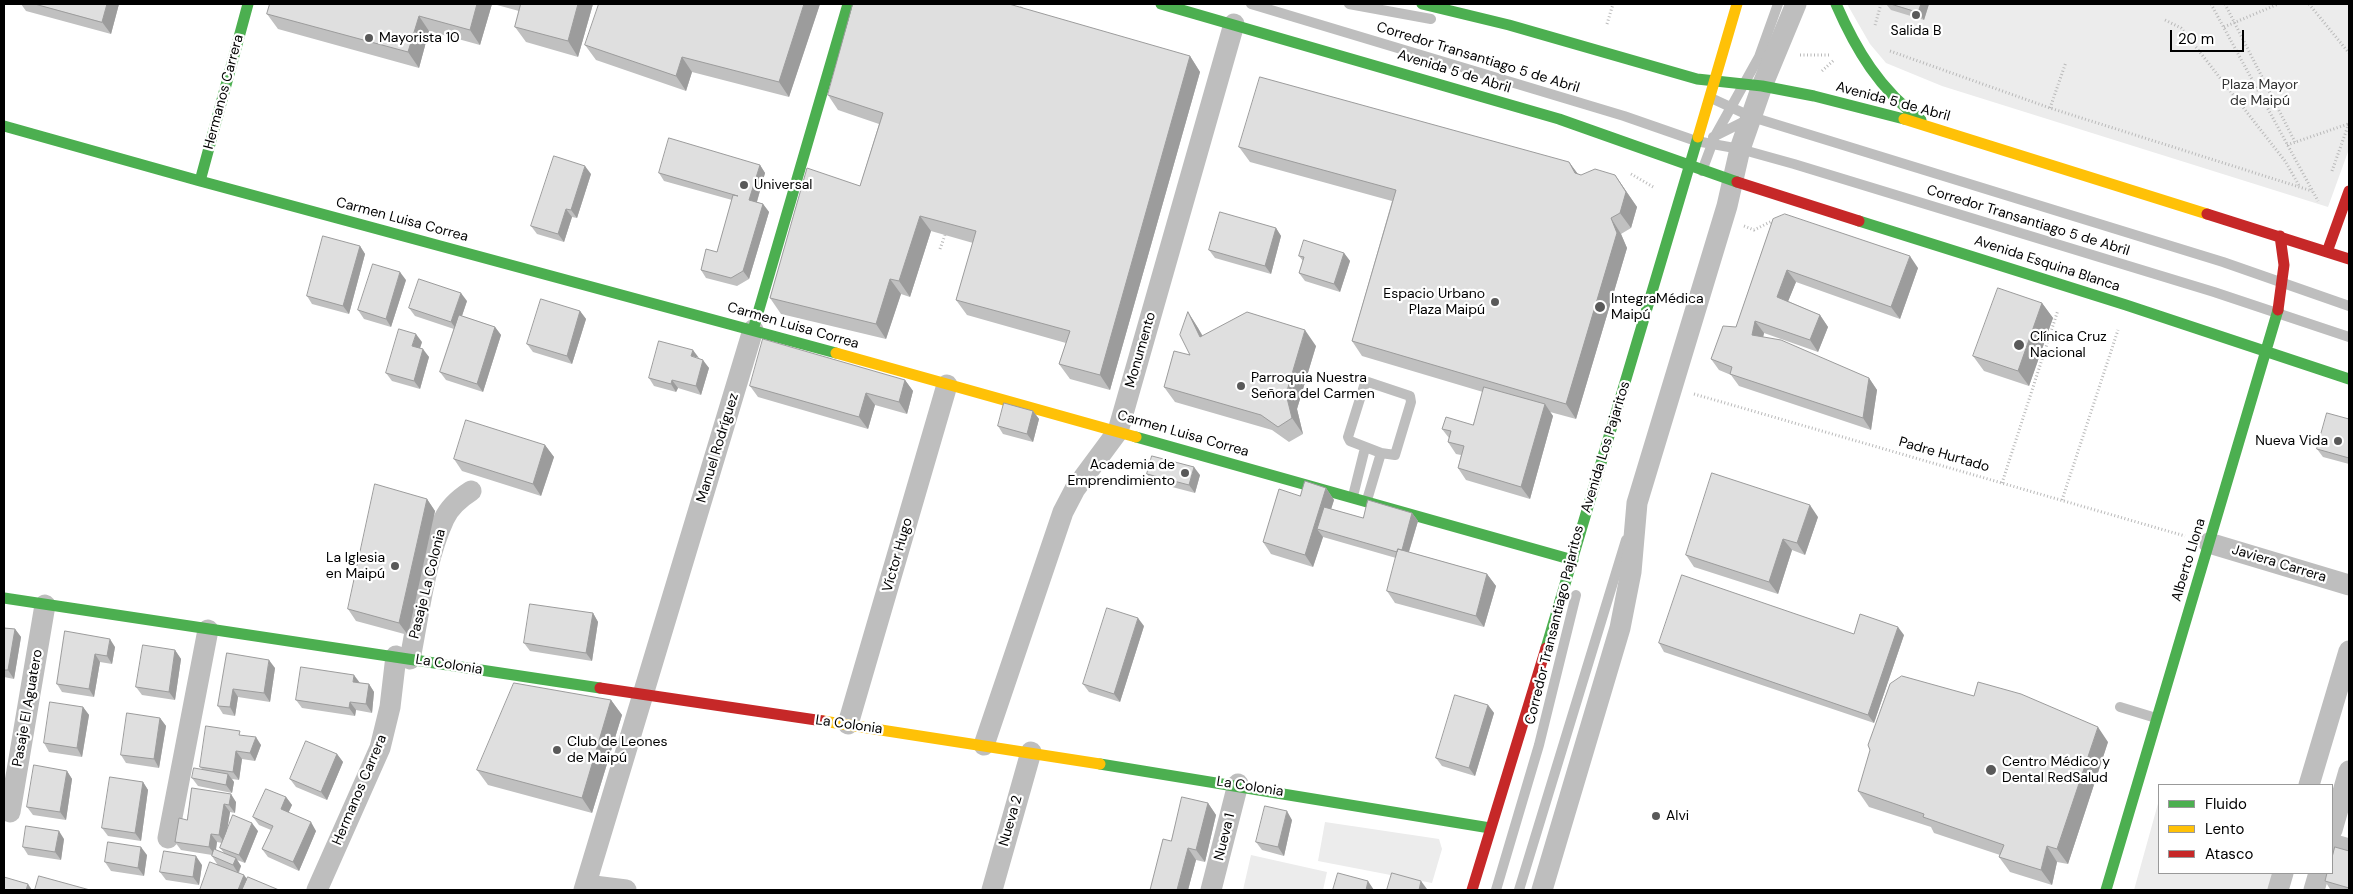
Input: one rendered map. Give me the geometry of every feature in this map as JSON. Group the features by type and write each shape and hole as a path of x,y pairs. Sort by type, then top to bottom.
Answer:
{"main road":[{"name":"Hermanos Carrera","path":"200,181 248,4"},
{"name":"Manuel Rodríguez","path":"753,330 848,4"},
{"name":"Avenida 5 de Abril","path":"1161,4 1228,18 1605,132 1639,144 1690,167 1700,176 1735,180"},
{"name":"Avenida 5 de Abril","path":"1422,4 1509,24 1697,79 1753,85 1821,98 1931,126 2349,259"},
{"name":"Avenida Los Pajaritos","path":"1472,890 1490,828 1580,561 1696,141 1737,4"},
{"path":"1836,4 1855,48 1870,70 1906,110 1931,126"},
{"name":"Carmen Luisa Correa","path":"4,126 200,181 753,330 1580,561"},
{"name":"Avenida Esquina Blanca","path":"1735,180 2126,305 2349,379"},
{"path":"2326,252 2349,191"},
{"name":"Alberto Llona","path":"2106,890 2278,312 2284,282 2284,254 2280,236"},
{"name":"La Colonia","path":"4,598 1238,784 1490,828"}],"street":[{"path":"1542,890 1620,628 1631,572 1637,504 1735,180 1740,150 1752,117 1753,85 1796,4"},
{"name":"Monumento","path":"984,745 1063,512 1075,489 1118,431 1228,18"},
{"name":"Manuel Rodríguez","path":"585,888 753,330"},
{"name":"Víctor Hugo","path":"848,724 947,385"},
{"name":"Pasaje La Colonia","path":"403,658 444,518 452,507 471,492"},
{"name":"Javiera Carrera","path":"2209,543 2349,586"},
{"name":"Pasaje El Aguatero","path":"10,812 45,604"},
{"path":"168,838 208,630"},
{"path":"2309,784 2349,651"},
{"name":"Hermanos Carrera","path":"317,890 380,748 403,658"},
{"name":"Nueva 2","path":"992,890 1031,752"},
{"path":"2333,827 2349,771"},
{"name":"Nueva 1","path":"1212,890 1238,784"},
{"path":"2333,844 2349,849"},
{"path":"2278,890 2283,874"},
{"path":"2314,890 2319,874"},
{"path":"585,888 626,890"}],"lane":[{"name":"Corredor Transantiago 5 de Abril","path":"1251,4 1624,116 1696,141 1713,141 1794,164 2278,312 2349,336"},
{"name":"Corredor Transantiago 5 de Abril","path":"1349,4 1443,21"},
{"path":"1700,176 1713,141 1731,108 1753,85 1759,57 1778,4"},
{"name":"Corredor Transantiago 5 de Abril","path":"1461,24 1651,74 1691,88 1752,117 2284,282 2349,306"},
{"path":"1690,167 1713,141 1752,117"},
{"path":"1368,382 1410,396 1411,402 1395,455 1366,448 1354,444 1348,437 1364,386 1368,382"},
{"name":"Corredor Transantiago Pajaritos","path":"1590,539 1628,410"},
{"path":"1353,497 1366,448"},
{"path":"1366,501 1381,453"},
{"path":"1519,890 1637,504"},
{"name":"Corredor Transantiago Pajaritos","path":"1496,890 1542,736 1579,582"},
{"path":"2120,707 2157,719"}],"path":[{"path":"1018,18 1023,4"},
{"path":"1607,24 1613,4"},
{"path":"2211,4 2320,205 2323,196"},
{"path":"2225,4 2236,22 2295,142"},
{"path":"2224,27 2278,4"},
{"path":"2309,4 2349,53"},
{"path":"2165,20 2182,28 2285,161 2301,188"},
{"path":"1888,51 2050,108 2312,190"},
{"path":"2050,108 2066,62"},
{"path":"2287,145 2349,124"},
{"path":"2329,179 2349,124"},
{"path":"940,249 945,235"},
{"path":"2002,483 2066,286"},
{"path":"2062,500 2126,305"},
{"name":"Padre Hurtado","path":"1672,388 2209,543"}],"green space":[{"name":"Plaza Mayor de Maipú","path":"1847,4 2349,4 2349,149 2328,207 1942,86 1886,63 1870,44"},
{"path":"2158,804 2158,874 2273,874 2268,890 2134,890"},
{"path":"1325,822 1439,839 1442,849 1432,883 1318,861"},
{"path":"1251,855 1327,872 1323,890 1243,890"}],"building":[{"path":"35,4 107,4 102,22"},
{"name":"Mayorista 10","path":"270,4 477,4 470,30 419,16 408,52 267,14"},
{"path":"521,4 578,4 568,41 515,27"},
{"path":"599,4 804,4 779,82 682,57 676,76 585,45"},
{"path":"853,4 1009,4 1190,56 1100,375 1059,364 1070,331 956,300 976,231 920,216 899,281 890,279 876,324 770,298 807,168 860,186 883,113 828,95"},
{"path":"1891,4 1921,4 1918,12"},
{"name":"Espacio Urbano Plaza Maipú","path":"1260,77 1569,162 1575,173 1581,175 1595,169 1615,175 1626,192 1620,213 1611,218 1617,233 1566,404 1352,341 1396,190 1239,147"},
{"path":"669,138 760,165 749,200 763,204 743,271 731,278 701,270 706,249 717,252 733,195 738,196 659,173"},
{"path":"554,156 585,166 571,210 566,209 558,234 531,226"},
{"path":"1220,212 1276,228 1265,266 1209,250"},
{"path":"1785,214 1910,256 1891,307 1787,270 1777,297 1820,315 1810,340 1755,321 1752,335 1781,340 1869,378 1863,418 1730,374 1732,367 1711,359 1723,326 1736,327 1773,219"},
{"path":"323,236 360,246 343,306 307,296"},
{"path":"1304,240 1344,253 1334,284 1299,273 1304,257 1299,256"},
{"path":"373,264 400,272 386,319 358,310"},
{"path":"419,279 461,293 451,322 409,308"},
{"path":"1998,288 2042,303 2018,371 1973,356"},
{"path":"541,299 580,311 567,356 527,344"},
{"name":"Parroquia Nuestra Señora del Carmen","path":"1188,312 1200,337 1247,312 1305,330 1286,394 1292,418 1278,427 1261,415 1164,387 1174,351 1190,355 1180,335"},
{"path":"459,315 495,327 477,384 440,372"},
{"path":"399,329 416,334 412,346 423,349 414,381 386,373"},
{"path":"763,339 905,380 899,402 866,393 859,417 750,386"},
{"path":"659,341 693,350 691,356 703,360 696,386 672,380 671,384 649,378"},
{"path":"1484,387 1545,404 1521,487 1458,468 1464,446 1448,442 1451,431 1442,429 1446,417 1473,425"},
{"path":"1004,403 1033,411 1027,434 998,426"},
{"name":"Nueva Vida","path":"2327,413 2349,419 2349,458 2317,449"},
{"path":"466,420 545,445 533,484 454,459"},
{"path":"1152,456 1194,467 1189,485 1147,474"},
{"path":"1712,473 1810,505 1797,543 1783,539 1769,582 1686,555"},
{"path":"1305,481 1326,488 1305,555 1263,542 1279,489 1300,496"},
{"name":"La Iglesia en Maipú","path":"375,484 427,499 399,623 348,609"},
{"path":"1368,500 1412,513 1402,550 1398,549 1397,552 1317,529 1324,507 1363,518"},
{"path":"1398,549 1487,574 1476,616 1387,591"},
{"path":"1682,575 1854,634 1860,614 1898,627 1868,715 1659,643"},
{"path":"530,604 593,613 586,653 524,643"},
{"path":"1107,608 1138,618 1114,694 1083,684"},
{"path":"4,628 15,629 8,670 4,670"},
{"path":"65,631 110,639 107,656 95,654 89,689 57,684"},
{"path":"143,645 175,650 169,692 136,687"},
{"path":"227,653 269,660 264,693 233,689 230,707 218,706"},
{"path":"301,667 354,675 353,682 369,684 366,704 350,702 349,708 296,700"},
{"path":"1902,676 1974,696 1978,682 2021,694 2098,727 2057,849 2047,846 2041,870 1999,857 2004,845 1923,817 1924,814 1858,791 1870,750 1868,745 1890,684"},
{"name":"Club de Leones de Maipú","path":"514,683 611,700 582,798 477,770"},
{"path":"1455,695 1488,705 1469,768 1436,758"},
{"path":"50,702 83,707 77,748 44,743"},
{"path":"127,713 160,718 154,759 121,755"},
{"path":"206,726 240,731 239,735 256,737 250,753 236,751 233,772 200,767"},
{"path":"306,741 337,754 321,792 290,779"},
{"path":"34,765 67,771 60,812 27,807"},
{"path":"194,768 228,774 226,785 192,778"},
{"path":"110,777 143,782 135,833 102,828"},
{"path":"192,788 231,794 229,805 224,804 219,835 211,834 209,847 175,842 179,818 187,820"},
{"path":"266,789 286,797 281,809 311,822 293,862 262,849 273,826 253,817"},
{"path":"1182,797 1208,803 1196,850 1188,848 1177,890 1150,890 1163,839 1171,841"},
{"path":"1265,806 1287,811 1278,847 1256,842"},
{"path":"233,815 252,823 239,855 220,848"},
{"path":"26,826 59,831 55,852 23,847"},
{"path":"108,842 141,847 138,868 105,862"},
{"path":"2335,847 2349,851 2349,888 2325,881 2327,874 2333,874"},
{"path":"214,849 236,858 233,865 212,856"},
{"path":"164,851 196,856 193,877 160,872"},
{"path":"210,862 244,875 238,890 200,890"},
{"path":"1338,873 1368,881 1366,890 1333,890"},
{"path":"1392,873 1421,881 1419,890 1387,890"},
{"path":"39,876 90,890 35,890"},
{"path":"4,877 28,884 26,890 4,890"},
{"path":"248,877 279,890 242,890"}],"traffic: fast":[{"path":"4,126 200,181 248,4"},
{"path":"753,330 848,4"},
{"path":"1161,4 1559,119 1737,182"},
{"path":"1422,4 1509,25 1697,79 1762,86 1814,96 1904,119"},
{"path":"1836,4 1861,53 1881,82 1893,96 1921,120"},
{"path":"1546,648 1698,137"},
{"path":"200,181 836,353"},
{"path":"1859,221 2126,305 2349,379"},
{"path":"2106,890 2278,310"},
{"path":"1136,437 1573,560"},
{"path":"4,598 600,688"},
{"path":"1100,764 1490,828"}],"traffic: slow":[{"path":"1698,137 1737,4"},
{"path":"1904,119 2207,214"},
{"path":"836,353 1136,437"},
{"path":"823,721 1100,764"}],"traffic: jam":[{"path":"1737,182 1859,221"},
{"path":"2327,252 2349,191"},
{"path":"2207,214 2349,259"},
{"path":"2278,310 2284,265 2280,236"},
{"path":"1472,890 1546,648"},
{"path":"600,688 823,721"}],"place":[{"name":"Salida B","path":"1916,15"},
{"name":"Mayorista 10","path":"369,38"},
{"name":"Universal","path":"744,185"},
{"name":"Espacio Urbano Plaza Maipú","path":"1495,302"},
{"name":"IntegraMédica Maipú","path":"1600,307"},
{"name":"Clínica Cruz Nacional","path":"2019,345"},
{"name":"Parroquia Nuestra Señora del Carmen","path":"1241,386"},
{"name":"Nueva Vida","path":"2338,441"},
{"name":"Academia de Emprendimiento","path":"1185,473"},
{"name":"La Iglesia en Maipú","path":"395,566"},
{"name":"Club de Leones de Maipú","path":"557,750"},
{"name":"Centro Médico y Dental RedSalud","path":"1991,770"},
{"name":"Alvi","path":"1656,816"}]}
